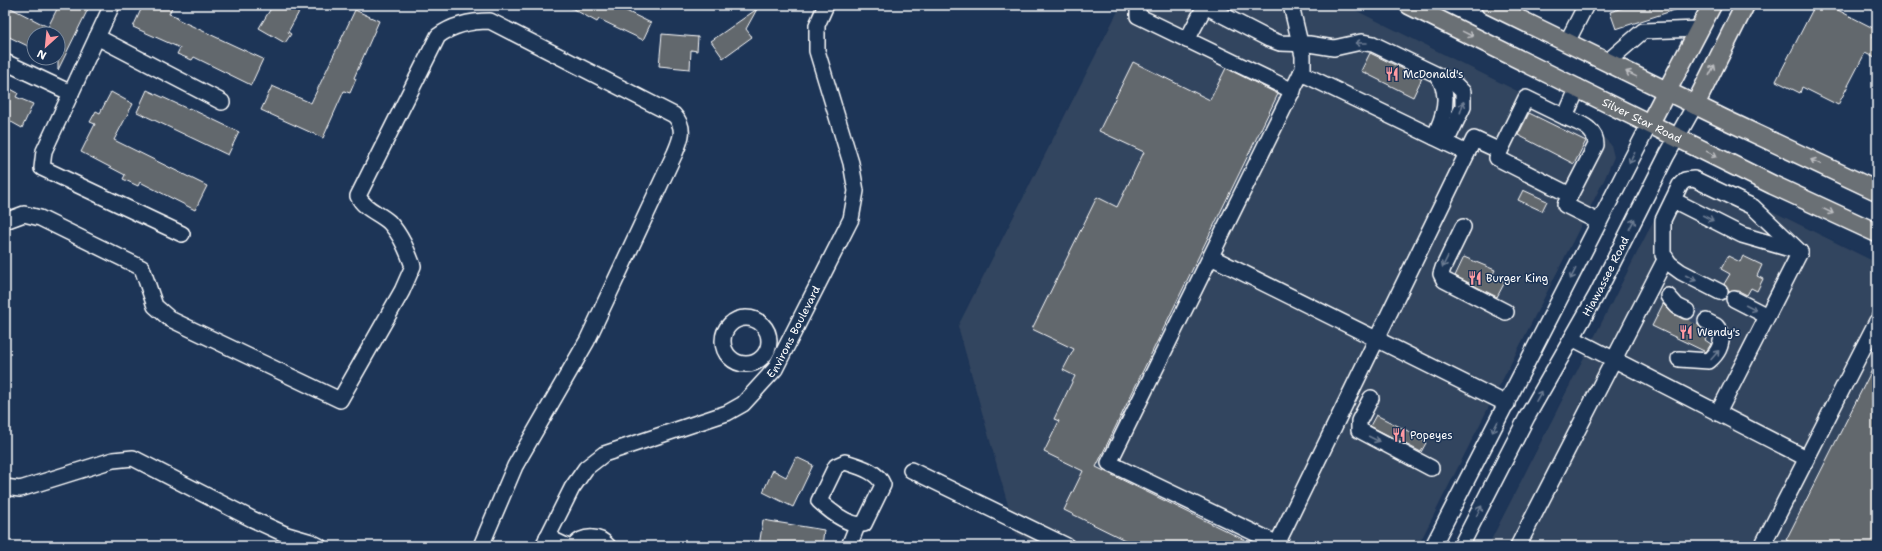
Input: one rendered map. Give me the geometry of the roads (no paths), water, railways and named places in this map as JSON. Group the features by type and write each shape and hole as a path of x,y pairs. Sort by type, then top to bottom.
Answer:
{"main road":[{"name":"Silver Star Road","path":"1408,5 1780,188 1877,233"},
{"path":"1650,123 1712,5"},
{"name":"Hiawassee Road","path":"1695,105 1745,5"},
{"path":"1500,7 1666,91 1877,191"}],"street":[{"path":"112,5 44,151 42,168 182,234"},
{"name":"Environs Boulevard","path":"545,541 572,488 586,468 604,454 727,413 743,404 775,368 851,219 856,191 850,163 817,50 817,25 826,5"},
{"path":"1138,5 1138,16 1293,91"},
{"path":"1291,5 1304,64 1301,73 1109,463 1279,545 1377,338 1474,139 1500,151"},
{"path":"1567,42 1586,5"},
{"path":"1187,40 1204,6 1275,42 1334,48 1361,42 1373,44 1460,88 1464,97 1463,107 1440,140"},
{"path":"5,221 24,214 40,218 142,268 155,306 170,319 340,400 402,291 413,266 405,244 389,222 361,202 358,196 438,36 446,30 471,21 490,21 674,115 680,121 682,134 675,153 587,341 515,466 481,546"},
{"path":"1607,62 1644,31 1699,29"},
{"path":"97,37 222,102"},
{"path":"5,62 71,93"},
{"path":"1301,73 1467,153"},
{"path":"1565,117 1578,88"},
{"path":"1570,195 1496,158 1526,98 1588,128 1594,134 1596,145 1565,205 1599,222"},
{"name":"Hiawassee Road","path":"1461,546 1527,417 1596,296 1677,136 1695,105"},
{"path":"1434,546 1650,123"},
{"path":"1720,292 1681,272 1663,255 1663,220 1685,180 1694,179 1753,207 1800,252"},
{"path":"1673,200 1749,237 1800,252"},
{"path":"1749,237 1761,214"},
{"path":"1463,227 1443,268 1442,277 1444,280 1506,312"},
{"path":"1718,412 1800,252"},
{"path":"1211,257 1377,338 1507,404"},
{"path":"1518,546 1666,258"},
{"path":"1668,296 1677,306 1686,311"},
{"path":"1734,299 1767,316"},
{"path":"1679,359 1709,361 1717,354 1721,346 1722,334 1716,326 1706,321"},
{"path":"1762,546 1877,321"},
{"path":"1572,338 1806,458"},
{"path":"768,349 781,356"},
{"path":"1371,398 1358,424 1360,432 1431,468"},
{"path":"5,487 20,489 113,460 133,458 287,535 319,546"},
{"path":"845,462 868,470 881,480 882,485 864,524 857,526 829,511 819,501 836,466 845,462"},
{"path":"911,470 1067,546"},
{"path":"849,546 857,526"},
{"path":"574,546 584,538 592,537 600,539 608,546"},
{"path":"545,541 566,546"}],"tunnel":[{"path":"1687,311 1706,321"}],"place":[{"name":"McDonald's","path":"1392,74"},
{"name":"Burger King","path":"1475,278"},
{"name":"Wendy's","path":"1686,332"},
{"name":"Popeyes","path":"1399,435"}]}
